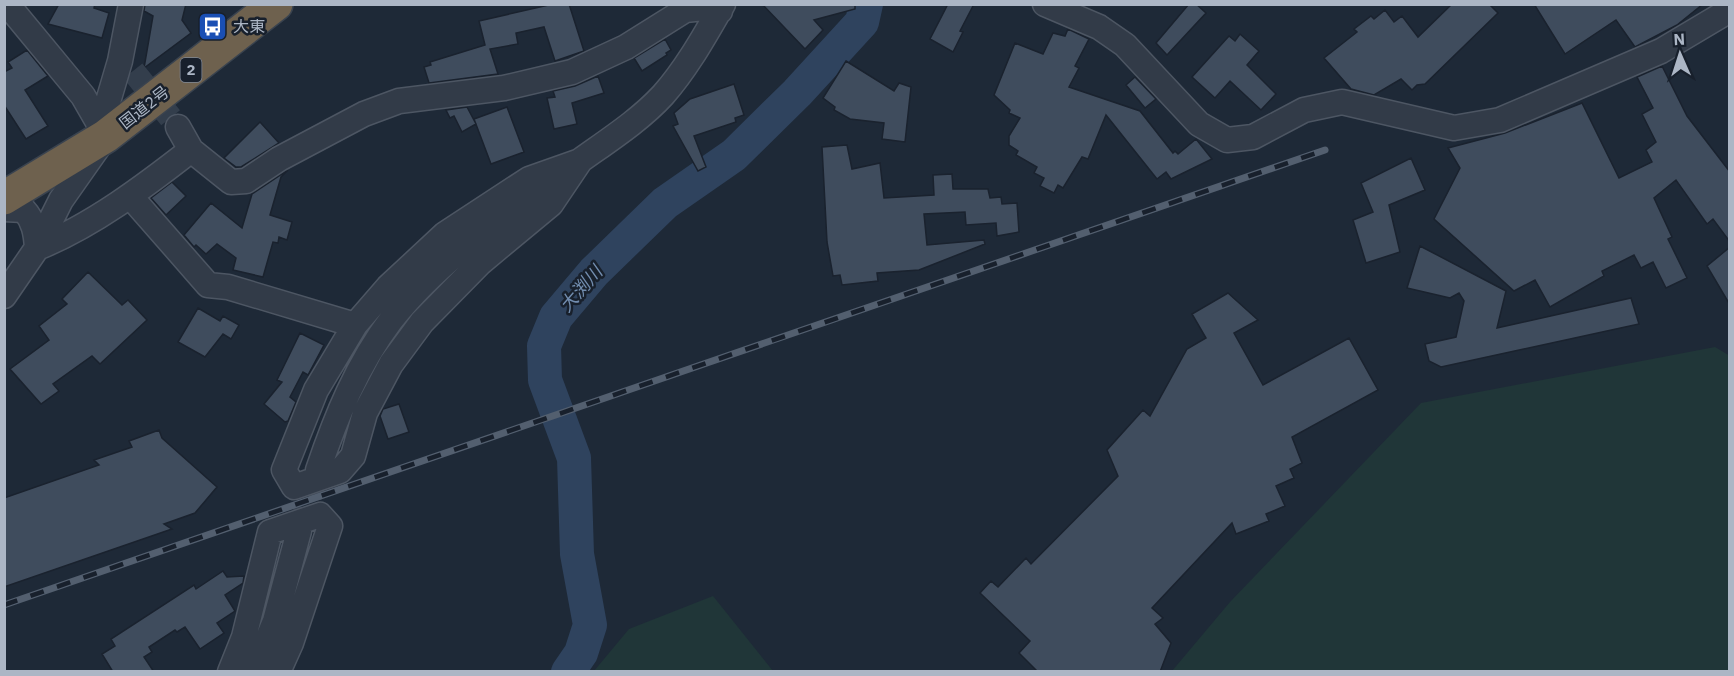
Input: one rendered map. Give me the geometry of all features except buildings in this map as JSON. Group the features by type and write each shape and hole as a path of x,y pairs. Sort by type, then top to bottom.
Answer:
{"highway":[{"name":"国道2号","path":"4,198 106,136 276,4"}],"street":[{"path":"7,4 83,96 106,136"},
{"path":"4,296 37,248 61,200 106,136 107,105 120,61 131,4"},
{"path":"133,71 143,4"},
{"path":"1045,4 1099,27 1125,45 1199,124 1227,140 1253,137 1304,110 1341,102 1454,128 1500,120 1661,51 1730,10"},
{"path":"178,127 191,150 231,182 246,181 279,159 373,111 399,101 504,88 572,72 626,47 686,10 721,8"},
{"path":"318,470 337,415 363,365 392,320 436,272 490,227 620,132 663,95 697,48 721,8"},
{"path":"37,248 54,241 131,196 191,150"},
{"path":"580,161 551,204 480,262 422,322 391,364 365,413 353,456 347,464 340,471 294,487 284,470 316,390 355,325 388,287 445,234 529,178 580,161"},
{"path":"131,196 208,285 228,287 355,325"},
{"path":"4,209 24,210 36,234 37,248"},
{"path":"230,672 244,637 270,532 320,515 330,526 291,643 278,672"},
{"path":"254,672 275,621 299,531"}],"green space":[{"path":"1715,347 1730,356 1729,671 1172,671 1230,602 1421,403"},
{"path":"713,596 773,671 594,671 629,629"}],"waterway":[{"name":"大渕川","path":"568,672 581,653 590,625 577,554 574,458 545,380 544,346 556,317 594,272 665,203 734,155 797,93 862,22 866,4"}],"tunnel":[{"path":"133,71 178,127"},
{"path":"299,531 318,470"}],"railway":[{"path":"4,605 1325,150"}],"place":[{"name":"大東","path":"212,26"}]}
